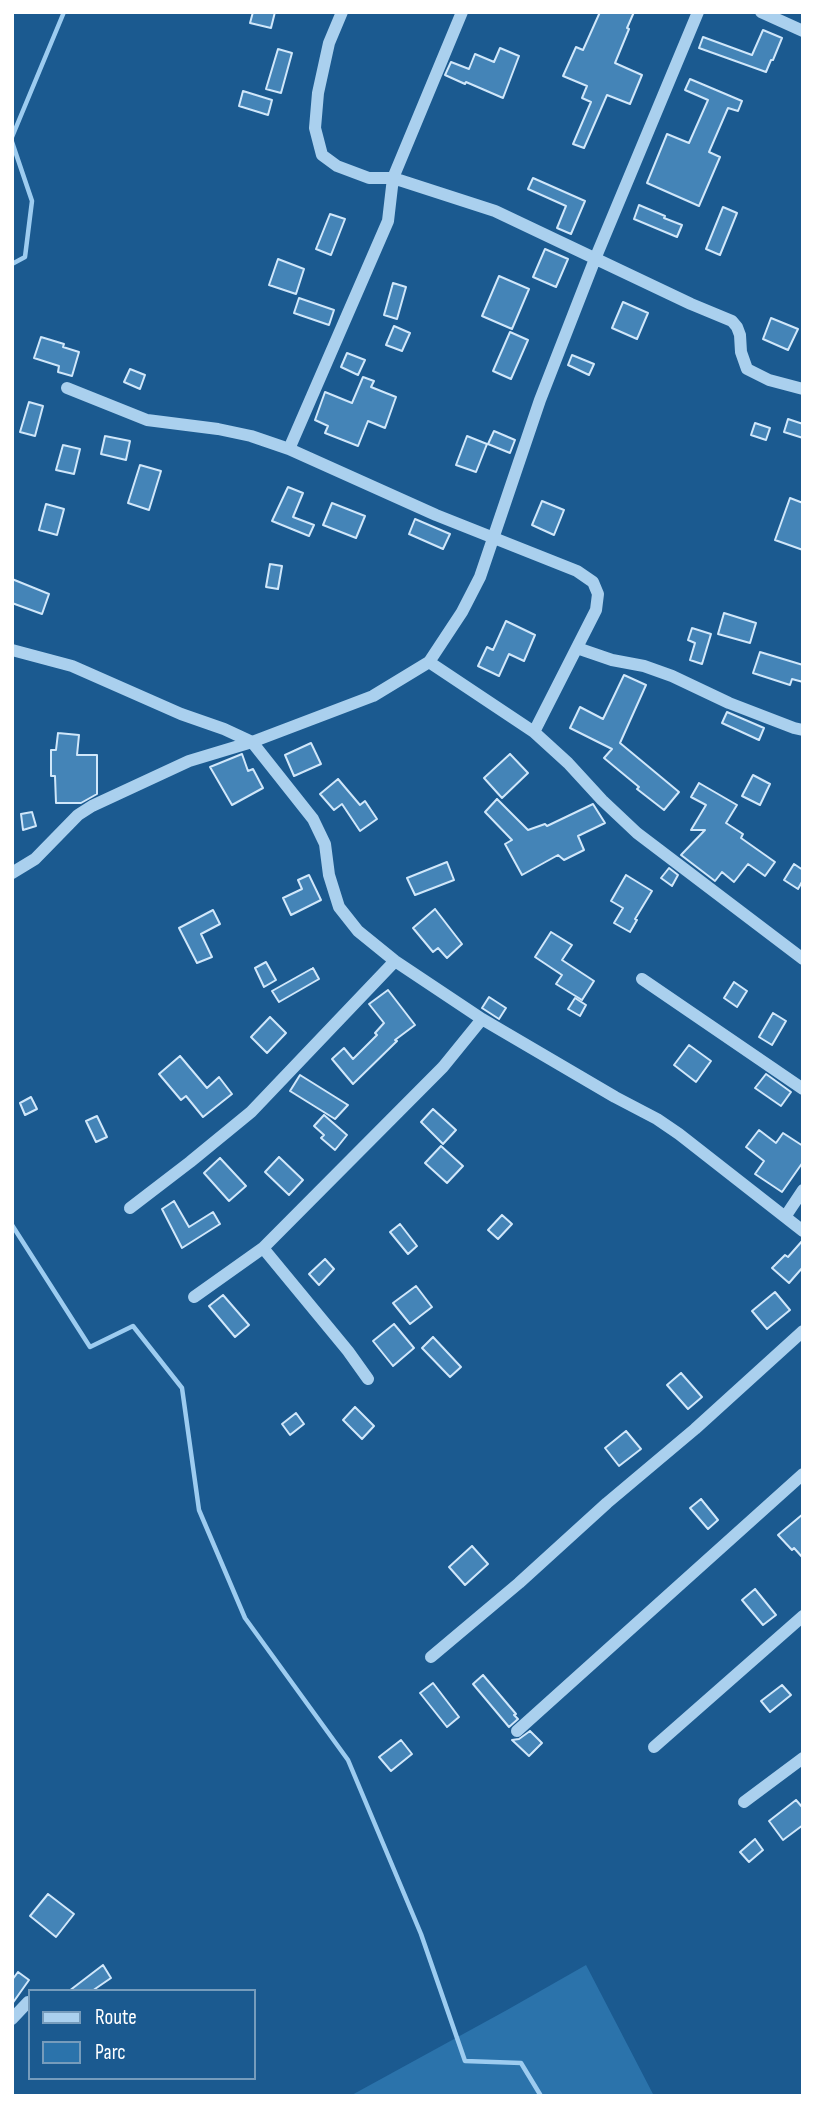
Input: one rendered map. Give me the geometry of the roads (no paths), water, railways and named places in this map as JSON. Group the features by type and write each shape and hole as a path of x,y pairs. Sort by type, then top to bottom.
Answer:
{"street":[{"path":"342,12 329,43 318,93 314,128 322,155 337,166 369,178 393,178 495,211 732,321 740,335 741,352 747,369 769,380 803,389"},
{"path":"289,449 387,221 393,178 462,12"},
{"path":"12,873 35,859 78,815 92,806 190,761 252,742 373,696 429,662 462,612 480,577 540,400 595,259 698,12"},
{"path":"761,12 803,31"},
{"path":"67,388 148,420 218,429 251,436 289,449 436,515 577,571 593,582 598,594 596,610 534,732"},
{"path":"577,648 672,676 729,703 803,730"},
{"path":"12,650 72,666 252,742 313,819 325,844 329,875 339,907 358,931 395,961 482,1019 657,1119 803,1231"},
{"path":"429,662 534,732 637,833 803,958"},
{"path":"130,1208 250,1112 395,961"},
{"path":"642,979 803,1088"},
{"path":"194,1297 264,1248 443,1067 482,1019"},
{"path":"785,1217 803,1190"},
{"path":"264,1248 368,1379"},
{"path":"431,1657 695,1429 803,1331"},
{"path":"517,1731 803,1474"},
{"path":"654,1747 803,1616"},
{"path":"744,1802 803,1758"},
{"path":"12,2019 28,2002"}],"waterway":[{"path":"12,137 64,12"},
{"path":"12,142 32,201 25,257 12,264"},
{"path":"12,1225 90,1347 133,1326 182,1388 199,1510 245,1618 348,1760 421,1934 465,2061 521,2063 541,2096"}]}
